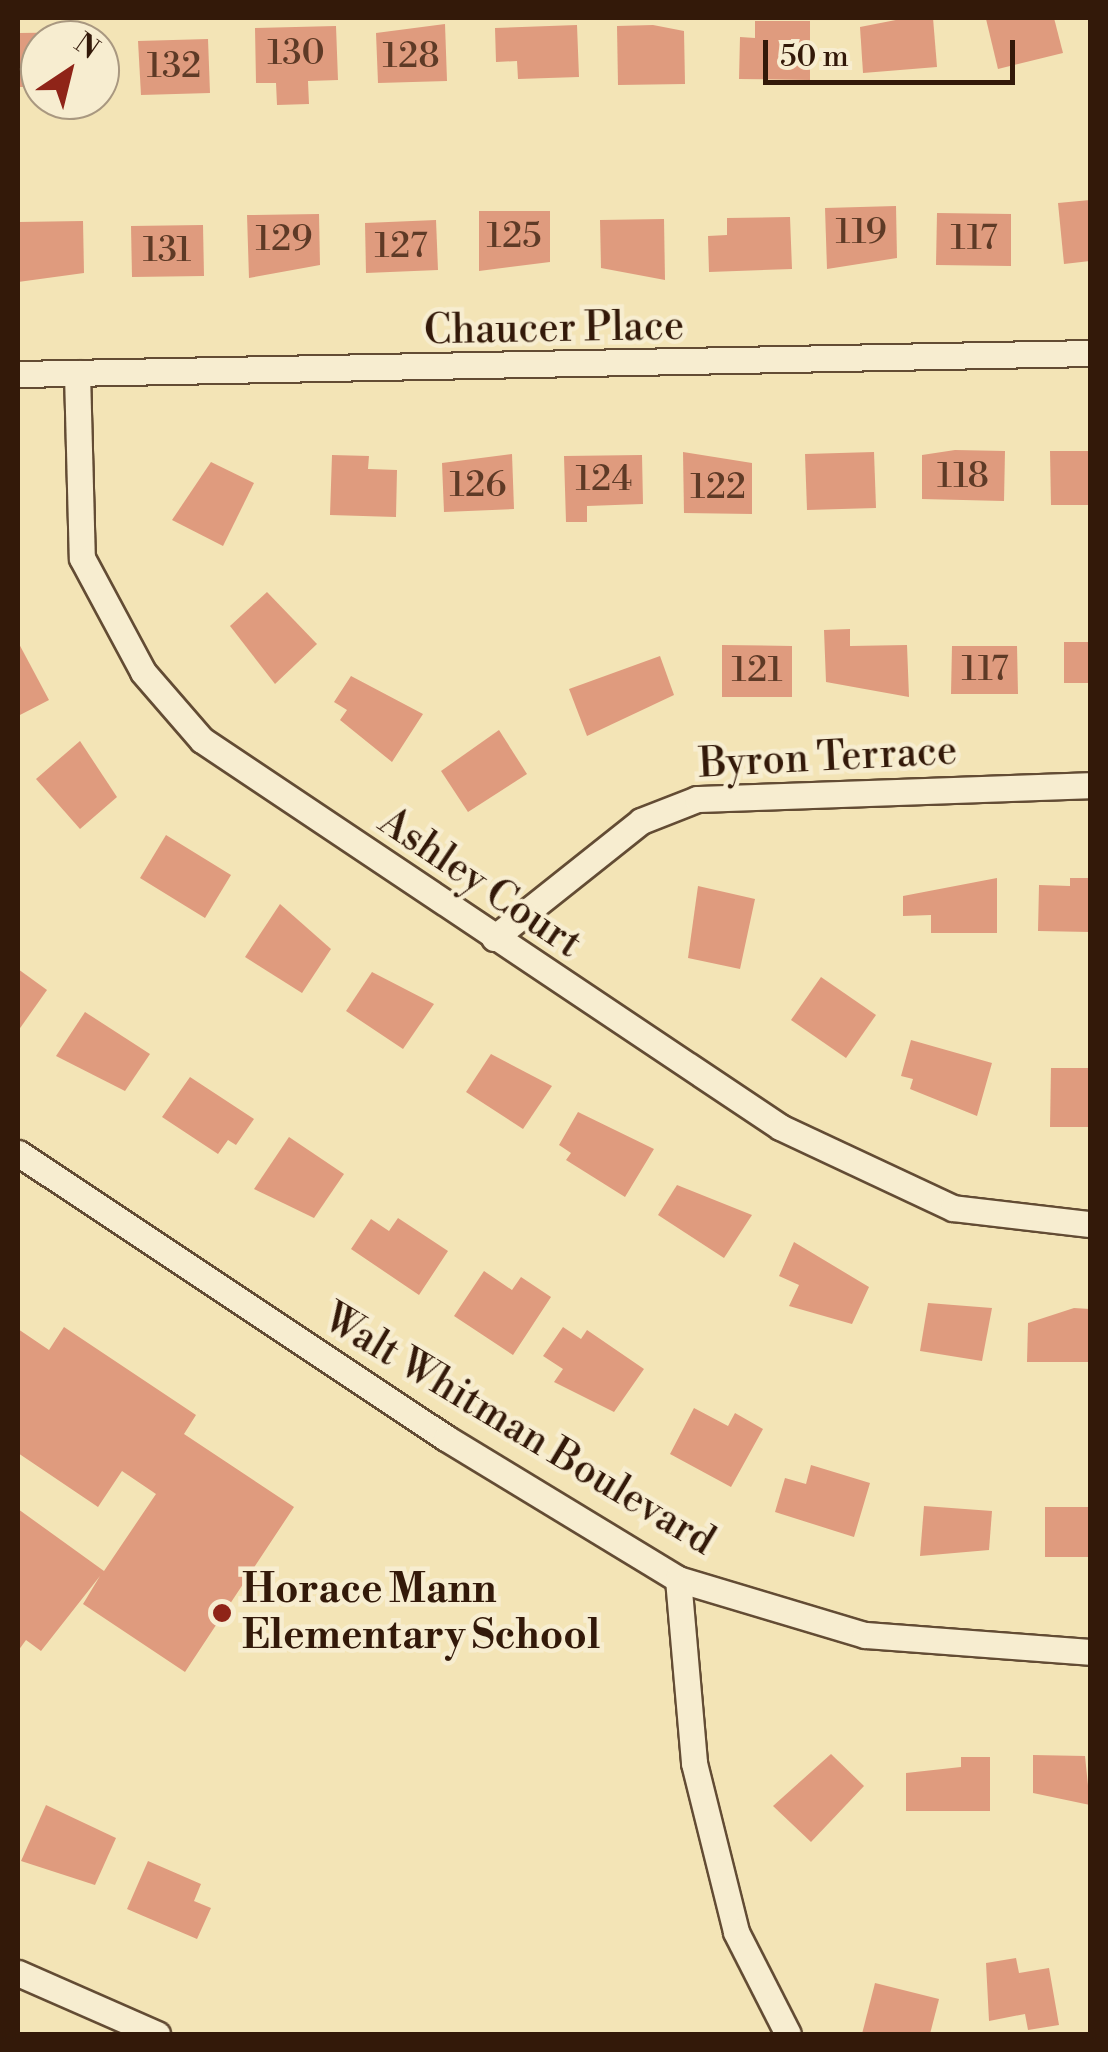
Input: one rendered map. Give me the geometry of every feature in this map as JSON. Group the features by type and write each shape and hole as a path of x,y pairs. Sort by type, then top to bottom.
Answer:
{"street":[{"name":"Chaucer Place","path":"18,374 1090,353"},
{"name":"Ashley Court","path":"76,373 82,558 143,672 202,740 494,938 869,1175 954,1208 1090,1224"},
{"name":"Byron Terrace","path":"494,938 642,821 697,799 1090,784"},
{"name":"Walt Whitman Boulevard","path":"18,1153 446,1438 678,1579 865,1635 1090,1652"},
{"path":"678,1579 694,1763 736,1932 788,2034"},
{"path":"18,1973 158,2034"}],"building":[{"path":"906,18 933,18 937,67 863,73 860,27"},
{"path":"1054,18 1063,53 998,69 986,19"},
{"path":"755,21 810,21 810,80 739,79 740,37 755,38"},
{"path":"445,24 447,81 378,83 376,33"},
{"path":"577,25 579,77 518,79 517,61 496,62 495,28"},
{"path":"653,25 684,31 685,84 618,85 617,26"},
{"path":"336,26 338,80 308,81 309,104 277,105 276,83 256,83 255,28"},
{"path":"208,39 210,93 141,95 138,41"},
{"path":"1090,200 1090,261 1064,264 1058,203"},
{"path":"896,206 897,258 827,269 825,208"},
{"path":"479,211 550,211 550,262 479,271"},
{"path":"937,213 1011,214 1011,266 936,265"},
{"path":"319,214 320,265 249,278 247,215"},
{"path":"790,217 792,269 709,272 708,236 727,235 727,218"},
{"path":"664,219 665,280 601,268 600,220"},
{"path":"436,220 438,270 366,273 365,223"},
{"path":"83,221 84,273 18,282 18,222"},
{"path":"203,225 204,276 132,277 131,226"},
{"path":"955,450 1005,451 1004,501 922,499 922,455"},
{"path":"1050,451 1090,451 1090,505 1051,505"},
{"path":"683,452 752,463 752,514 684,513"},
{"path":"874,452 876,508 807,510 805,454"},
{"path":"512,454 514,509 444,512 442,463"},
{"path":"332,455 369,456 368,469 397,470 396,517 330,515"},
{"path":"642,455 643,504 587,506 587,522 566,522 564,456"},
{"path":"211,462 254,483 223,546 172,520"},
{"path":"267,592 317,644 275,684 230,626"},
{"path":"850,629 850,646 907,645 909,697 826,682 824,630"},
{"path":"18,642 49,700 18,716"},
{"path":"1064,642 1090,642 1090,683 1064,683"},
{"path":"722,645 792,646 792,697 722,697"},
{"path":"952,646 1017,646 1018,694 951,694"},
{"path":"660,656 674,695 587,736 569,689"},
{"path":"351,676 423,714 392,762 340,720 347,710 334,702"},
{"path":"499,730 527,774 468,812 441,771"},
{"path":"80,741 117,797 80,829 36,779"},
{"path":"166,835 231,875 205,918 140,878"},
{"path":"997,878 997,933 931,933 931,915 903,916 903,896"},
{"path":"1070,878 1090,878 1090,932 1038,931 1039,885 1070,886"},
{"path":"698,886 755,899 740,969 688,958"},
{"path":"280,904 331,949 302,993 245,957"},
{"path":"18,969 47,990 18,1031"},
{"path":"372,972 434,1004 403,1049 346,1011"},
{"path":"821,977 876,1015 846,1058 791,1020"},
{"path":"85,1012 150,1054 125,1091 56,1056"},
{"path":"911,1040 992,1063 977,1116 910,1089 913,1079 901,1076"},
{"path":"491,1054 552,1086 523,1129 466,1092"},
{"path":"1051,1068 1090,1068 1090,1127 1050,1127"},
{"path":"190,1077 254,1119 236,1145 228,1140 218,1154 162,1117"},
{"path":"578,1112 654,1149 625,1197 566,1160 571,1153 559,1145"},
{"path":"289,1137 344,1174 314,1218 254,1189"},
{"path":"677,1185 752,1215 724,1258 658,1215"},
{"path":"398,1218 448,1251 419,1295 351,1249 371,1219 389,1231"},
{"path":"794,1242 869,1287 852,1324 789,1306 799,1285 779,1276"},
{"path":"484,1271 512,1290 521,1277 551,1297 513,1355 454,1316"},
{"path":"928,1303 992,1308 982,1361 920,1351"},
{"path":"1074,1308 1090,1309 1090,1362 1027,1362 1028,1323"},
{"path":"64,1327 196,1415 184,1434 294,1507 185,1672 83,1604 100,1576 41,1651 26,1640 18,1651 18,1509 104,1571 156,1494 122,1471 98,1507 18,1453 18,1329 49,1350"},
{"path":"563,1327 581,1339 587,1330 644,1369 614,1412 554,1382 563,1369 543,1356"},
{"path":"694,1408 728,1426 735,1413 763,1429 731,1487 670,1454"},
{"path":"811,1465 870,1483 854,1537 775,1512 785,1478 806,1484"},
{"path":"924,1506 992,1511 989,1550 920,1556"},
{"path":"1045,1507 1090,1507 1090,1557 1045,1557"},
{"path":"831,1754 864,1786 811,1842 773,1806"},
{"path":"1033,1755 1085,1756 1090,1805 1033,1793"},
{"path":"961,1757 990,1757 990,1811 906,1811 906,1773 961,1767"},
{"path":"46,1805 116,1838 95,1885 21,1861"},
{"path":"148,1861 201,1884 194,1901 211,1908 197,1939 127,1909"},
{"path":"1016,1958 1019,1973 1049,1968 1059,2025 1028,2030 1025,2014 989,2021 986,1963"},
{"path":"875,1983 939,1999 930,2034 862,2034"}],"place":[{"name":"Horace Mann Elementary School","path":"222,1613"}]}
